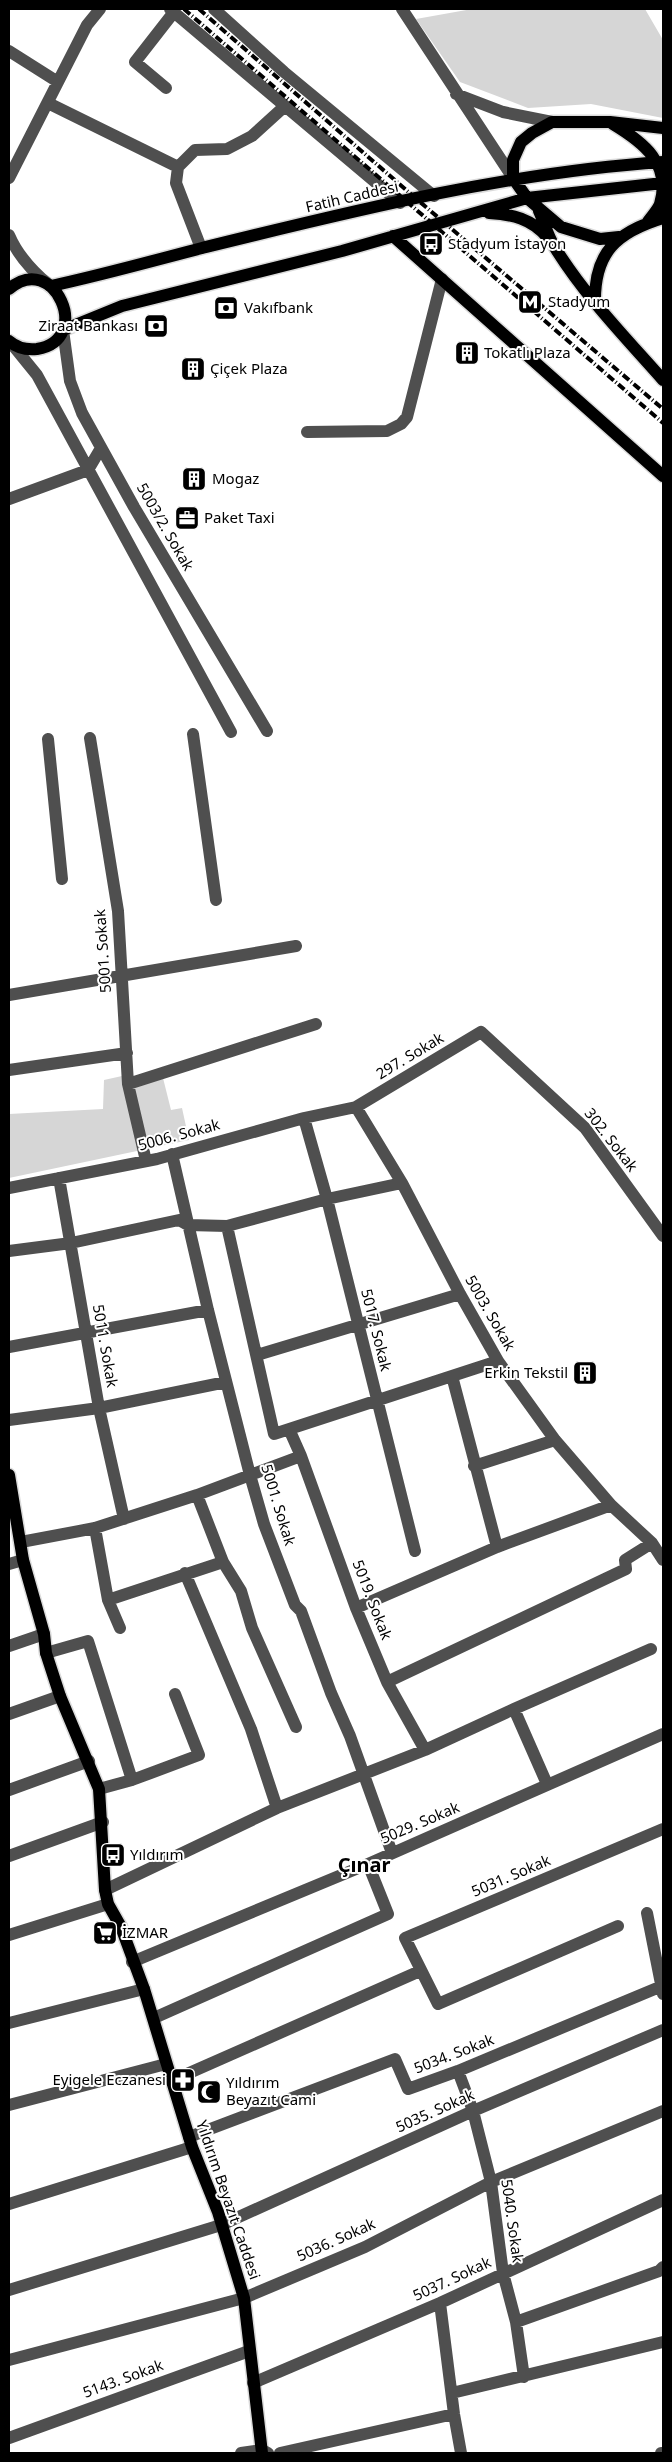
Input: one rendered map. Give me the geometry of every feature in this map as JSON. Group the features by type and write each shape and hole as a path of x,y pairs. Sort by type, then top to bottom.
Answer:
{"main road":[{"path":"620,237 600,238 581,234 561,226 538,209 512,178 513,160 521,142 532,133 552,122 610,122 663,128"},
{"path":"610,122 642,142 660,162 663,182 660,205 647,223"},
{"name":"Fatih Caddesi","path":"51,286 110,274 201,248 512,178 660,162"},
{"path":"63,330 122,306 393,236 528,198 663,182"},
{"path":"538,209 553,245"},
{"path":"479,212 506,214 525,219 541,230 595,303 663,380"},
{"path":"595,303 595,283 598,269 606,252 620,237 647,223 663,218"},
{"path":"393,236 663,476"},
{"path":"9,288 22,281 32,280 51,286 60,295 65,306 66,318 63,330 57,338 40,348 30,350 10,342"},
{"name":"Yıldırım Beyazıt Caddesi","path":"9,1474 23,1560 44,1634 46,1652 60,1696 99,1789 103,1822 105,1890 108,1904 121,1927 132,1962 144,1989 171,2081 221,2224 244,2298 253,2383 264,2452"}],"street":[{"path":"9,178 87,25 100,9"},
{"path":"214,9 284,72 434,196"},
{"path":"402,9 512,178"},
{"path":"166,88 135,62 172,11 400,203"},
{"path":"9,51 58,82"},
{"path":"456,94 503,112 552,122"},
{"path":"48,103 178,167"},
{"path":"201,248 176,183 178,167 195,150 227,148 252,136 285,106"},
{"path":"9,235 24,261 51,286"},
{"path":"307,432 387,431 401,424 407,417 442,279"},
{"name":"5003/2. Sokak","path":"63,330 70,381 82,413 267,731"},
{"path":"10,342 37,375 231,732"},
{"path":"9,499 88,470 101,448"},
{"path":"193,734 216,900"},
{"name":"5001. Sokak","path":"90,738 118,911 128,1084 146,1161"},
{"path":"48,739 62,879"},
{"path":"9,995 296,946"},
{"path":"128,1084 316,1024"},
{"name":"297. Sokak","path":"356,1107 481,1032"},
{"name":"302. Sokak","path":"481,1032 585,1128 663,1236"},
{"path":"9,1070 127,1053"},
{"name":"5006. Sokak","path":"9,1188 146,1161 304,1118 356,1107"},
{"name":"5003. Sokak","path":"356,1107 402,1183 460,1294 498,1361 555,1440 611,1505 652,1544 663,1560"},
{"name":"5017. Sokak","path":"304,1118 327,1199 415,1551"},
{"name":"5001. Sokak","path":"172,1154 226,1382 250,1475 268,1533 295,1605 301,1611 331,1693 338,1705 392,1853"},
{"name":"5011. Sokak","path":"59,1178 99,1408 124,1519"},
{"path":"9,1251 70,1243 179,1220 188,1225 227,1226 327,1199 402,1183"},
{"path":"227,1226 274,1434 498,1361"},
{"path":"257,1355 460,1294"},
{"path":"9,1347 208,1310"},
{"path":"452,1376 497,1548"},
{"path":"9,1420 99,1408 226,1382"},
{"name":"5019. Sokak","path":"288,1429 300,1456 356,1608 387,1682 425,1750"},
{"path":"474,1466 555,1440"},
{"path":"21,1542 95,1528 197,1495 300,1456"},
{"path":"197,1495 223,1562 241,1591 252,1628 296,1727"},
{"path":"356,1608 497,1548 611,1505"},
{"path":"95,1528 108,1600 120,1628"},
{"path":"387,1682 626,1569 626,1560 652,1544"},
{"path":"9,1564 23,1560"},
{"path":"108,1600 223,1562"},
{"path":"185,1573 251,1730 277,1808"},
{"path":"9,1646 44,1634"},
{"path":"46,1652 88,1641 132,1780"},
{"path":"105,1890 277,1808 425,1750 514,1708 652,1649"},
{"path":"99,1789 132,1780 199,1755 175,1694"},
{"path":"9,1714 60,1696"},
{"path":"514,1708 547,1784"},
{"name":"5029. Sokak","path":"132,1962 368,1864 663,1734"},
{"path":"9,1790 88,1761"},
{"path":"9,1856 103,1822"},
{"name":"5031. Sokak","path":"420,1971 406,1938 663,1829"},
{"path":"154,2018 388,1914 368,1864"},
{"path":"9,1935 108,1904"},
{"path":"647,1913 663,1990"},
{"path":"171,2081 420,1971 438,2004 515,1968 618,1926"},
{"path":"9,2023 144,1989"},
{"name":"5034. Sokak","path":"191,2142 395,2059 408,2089 663,1990"},
{"name":"5035. Sokak","path":"9,2290 221,2224 473,2111 663,2030"},
{"path":"10,2101 166,2064"},
{"name":"5040. Sokak","path":"458,2071 473,2111 491,2182 502,2273 516,2322 524,2377"},
{"name":"5036. Sokak","path":"9,2360 244,2298 365,2247 491,2182 663,2111"},
{"path":"9,2204 191,2142"},
{"name":"5037. Sokak","path":"253,2383 440,2303 663,2200"},
{"path":"516,2322 659,2271 663,2267"},
{"path":"440,2303 454,2414 461,2453"},
{"path":"452,2393 663,2342"},
{"name":"5143. Sokak","path":"9,2438 249,2351"},
{"path":"280,2453 454,2414"},
{"path":"241,2453 264,2452"}],"shaded area":[{"path":"472,9 645,9 663,40 663,118 591,104 528,108 460,82 416,19"},
{"path":"122,1076 163,1078 171,1110 182,1108 189,1140 9,1178 9,1114 103,1109 104,1080"}],"railway":[{"path":"184,9 663,423"},
{"path":"199,9 413,196 663,409"}],"place":[{"name":"Stadyum İstayon","path":"431,244"},
{"name":"Stadyum","path":"530,302"},
{"name":"Vakıfbank","path":"226,308"},
{"name":"Ziraat Bankası","path":"156,326"},
{"name":"Tokatlı Plaza","path":"467,353"},
{"name":"Çiçek Plaza","path":"193,369"},
{"name":"Mogaz","path":"194,479"},
{"name":"Paket Taxi","path":"187,518"},
{"name":"Erkin Tekstil","path":"585,1373"},
{"name":"Yıldırım","path":"113,1855"},
{"name":"İZMAR","path":"105,1933"},
{"name":"Eyigele Eczanesi","path":"183,2080"},
{"name":"Yıldırım Beyazıt Cami","path":"209,2092"}],"district":[{"name":"Çınar","path":"364,1865"}]}
